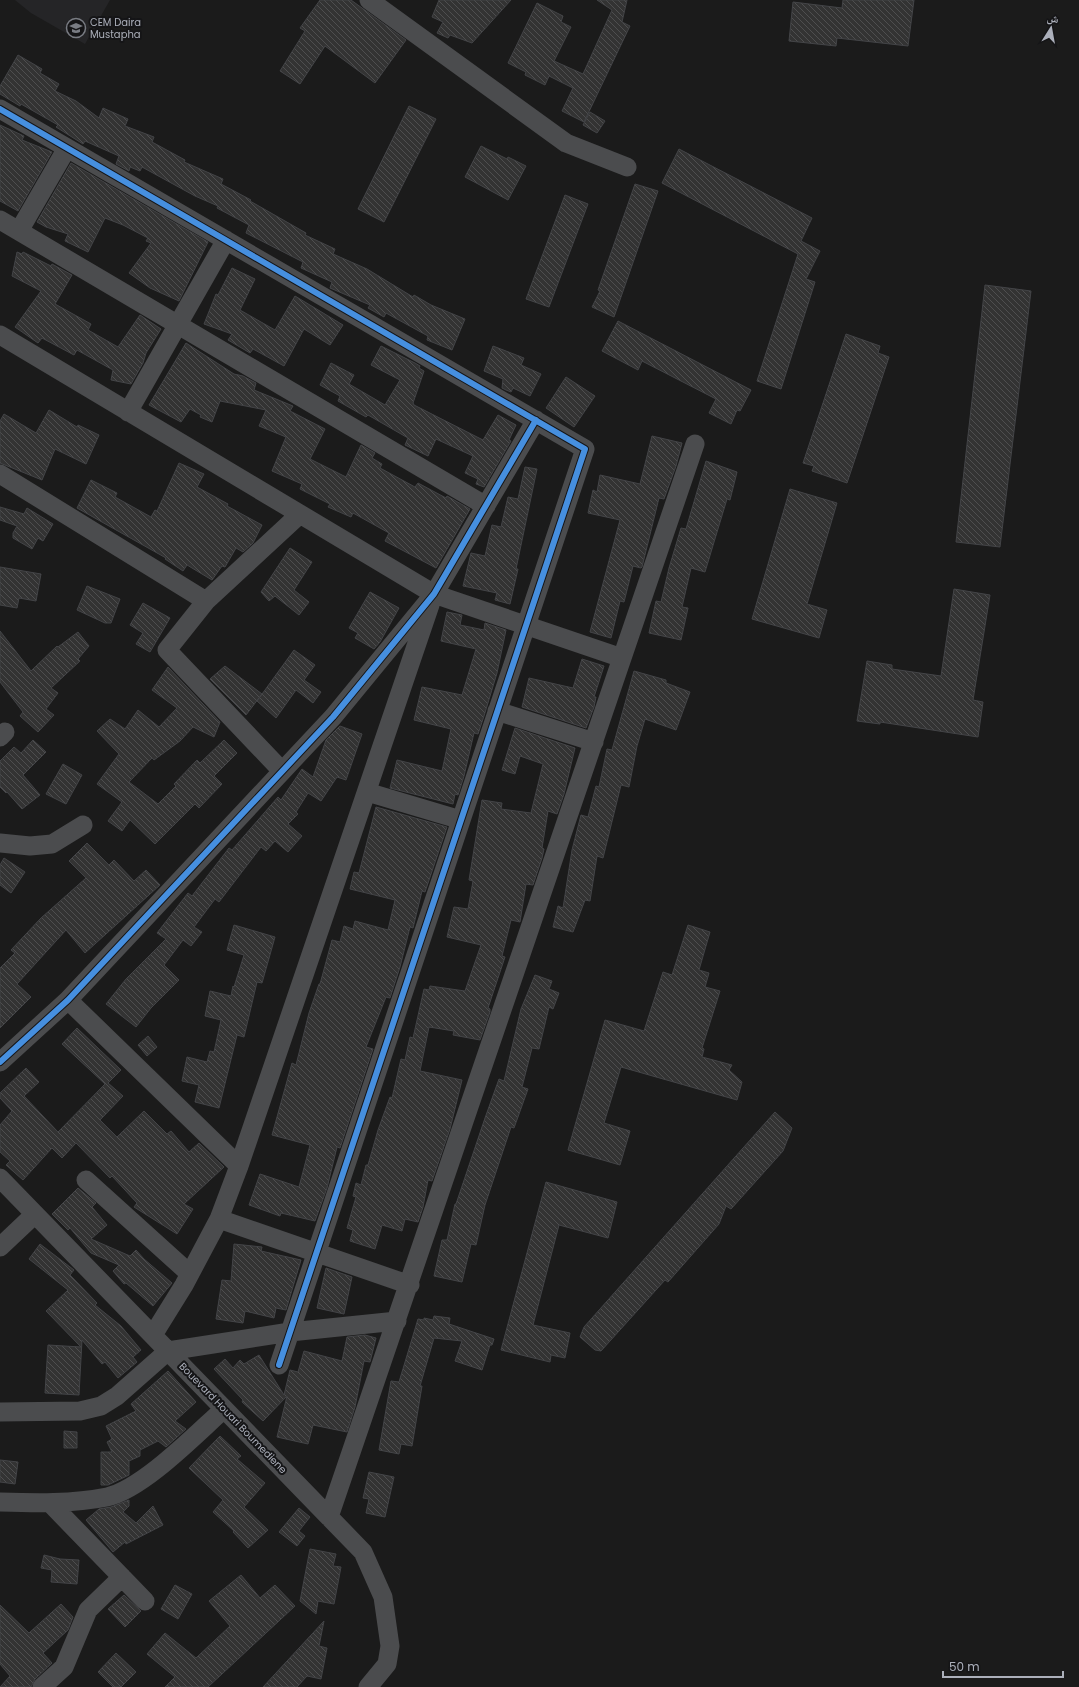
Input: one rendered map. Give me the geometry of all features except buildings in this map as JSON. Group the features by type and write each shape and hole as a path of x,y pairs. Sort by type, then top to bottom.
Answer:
{"street":[{"path":"369,0 566,143 627,167"},
{"path":"0,109 585,449 279,1365"},
{"path":"18,231 67,148"},
{"path":"0,220 486,506"},
{"path":"128,412 226,240"},
{"path":"0,335 434,594 622,658"},
{"path":"0,1062 68,1000 333,716 434,594 536,420"},
{"path":"330,1518 695,444"},
{"path":"0,474 206,601"},
{"path":"282,771 167,650 206,601 300,514"},
{"path":"152,1335 190,1274 219,1219 434,594"},
{"path":"497,712 594,742"},
{"path":"367,792 461,820"},
{"path":"0,843 30,846 52,844 83,825"},
{"path":"68,1000 238,1166"},
{"name":"Bouevard Houari Boumediene","path":"0,1178 363,1552 383,1597 390,1646 387,1664 368,1687"},
{"path":"86,1180 190,1274"},
{"path":"0,1247 35,1214"},
{"path":"219,1219 410,1284"},
{"path":"0,1412 80,1411 101,1406 117,1396 168,1351 290,1332 397,1321"},
{"path":"0,1502 50,1503 108,1497 127,1489 168,1460 224,1409"},
{"path":"50,1503 145,1601"},
{"path":"42,1687 64,1668 88,1610 122,1577"}],"shaded area":[{"name":"CEM Daira Mustapha","path":"15,0 110,0 85,44 31,13"}],"cycle path":[{"path":"0,109 585,449 279,1365"},
{"path":"0,1062 68,1000 333,717 434,594 536,420"}],"place":[{"name":"CEM Daira Mustapha","path":"76,28"}]}
